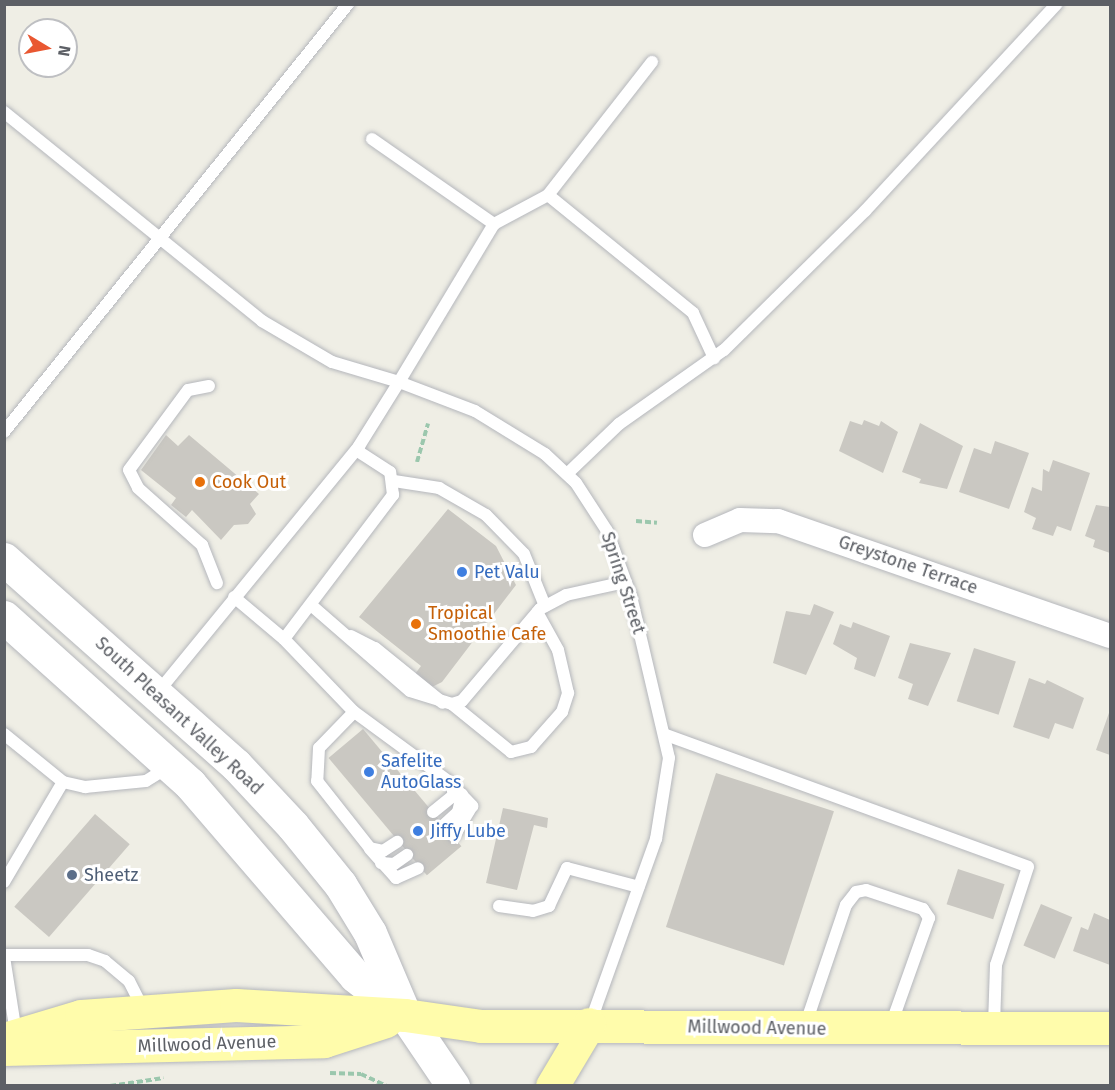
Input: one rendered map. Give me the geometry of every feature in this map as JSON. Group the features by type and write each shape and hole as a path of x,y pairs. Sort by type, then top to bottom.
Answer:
{"main road":[{"name":"South Pleasant Valley Road","path":"4,559 158,693 236,765 340,884 375,942 405,1015 453,1086"},
{"name":"South Pleasant Valley Road","path":"4,617 171,766 254,852 355,976 405,1015"},
{"name":"Millwood Avenue","path":"11,1043 81,1016 236,1005 405,1015 481,1026 589,1024 804,1029 1110,1028"},
{"name":"Millwood Avenue","path":"11,1043 324,1041 405,1015"},
{"path":"552,1086 589,1024"}],"street":[{"name":"Greystone Terrace","path":"705,535 748,519 784,523 1110,636"}],"lane":[{"path":"4,432 348,4"},
{"path":"567,474 619,424 714,358 865,211 1057,4"},
{"path":"158,693 356,450 494,224 548,195 652,62"},
{"name":"Spring Street","path":"4,112 288,339 332,362 399,382 497,423 567,474 602,522 625,582 666,735 666,797 639,887 589,1024"},
{"path":"372,139 494,224"},
{"path":"548,195 693,313 714,358"},
{"path":"209,386 192,387 177,401 129,470 138,488 202,545 217,583"},
{"path":"284,639 384,513 394,481 388,470 356,450"},
{"path":"311,605 349,635 375,648 511,752 531,747 562,712 568,693 558,650 541,609 524,554 486,514 439,488 394,481"},
{"path":"448,704 462,701 541,609 566,595 625,582"},
{"path":"234,597 284,639 358,715 457,790 472,812 454,837"},
{"path":"358,715 323,743 315,764 322,790 381,863 397,879 417,868"},
{"path":"4,734 63,782 115,788 146,781 171,766"},
{"path":"666,735 1028,867 996,965 994,1028"},
{"path":"4,882 63,782"},
{"path":"433,812 457,790"},
{"path":"444,825 457,814 457,790"},
{"path":"364,842 380,851 397,842"},
{"path":"381,863 396,863 407,855"},
{"path":"499,906 533,911 549,906 567,868 639,887"},
{"path":"804,1029 846,905 856,892 866,890 922,909 929,918 890,1029"},
{"path":"11,1043 4,956 88,955 105,961 129,981 143,1010"}],"path":[{"path":"417,462 428,424"},
{"path":"636,521 657,523"},
{"path":"47,1086 94,1086"}],"building":[{"path":"864,420 879,426 881,421 898,432 883,473 839,451 850,421 862,425"},
{"path":"920,423 963,446 947,489 919,483 921,479 902,472"},
{"name":"Cook Out","path":"166,435 178,446 189,435 259,494 250,504 256,514 248,524 234,525 221,540 192,510 186,517 171,505 176,498 141,470"},
{"path":"995,441 1029,453 1009,509 959,492 974,448 991,454"},
{"path":"1053,460 1090,473 1071,531 1057,526 1053,536 1032,529 1036,518 1024,512 1032,487 1042,491 1043,469 1049,472"},
{"path":"1096,505 1110,507 1110,553 1093,547 1095,540 1085,536"},
{"path":"448,509 496,546 516,585 442,682 432,687 415,674 421,666 359,617"},
{"path":"814,604 834,612 806,675 773,663 786,611 810,615"},
{"path":"853,622 890,636 875,677 854,669 857,658 833,644 840,624 851,628"},
{"path":"910,643 951,653 928,706 908,699 913,684 898,678"},
{"path":"974,648 1016,662 999,715 957,701"},
{"path":"1029,678 1045,684 1047,680 1084,698 1073,729 1055,723 1049,739 1013,727"},
{"path":"1110,710 1110,755 1096,750"},
{"path":"363,729 461,846 427,875 329,758"},
{"path":"716,773 834,811 784,965 666,927"},
{"path":"503,808 548,818 547,828 534,825 517,890 486,883"},
{"name":"Sheetz","path":"95,814 130,844 49,937 14,907"},
{"path":"958,869 1005,884 993,919 947,904"},
{"path":"1041,904 1072,917 1055,959 1023,945"},
{"path":"1094,913 1110,920 1110,965 1073,951 1081,927 1088,930"}],"place":[{"name":"Cook Out","path":"200,482"},
{"name":"Pet Valu","path":"462,572"},
{"name":"Tropical Smoothie Cafe","path":"416,624"},
{"name":"Safelite AutoGlass","path":"369,772"},
{"name":"Jiffy Lube","path":"418,831"},
{"name":"Sheetz","path":"72,875"}]}
